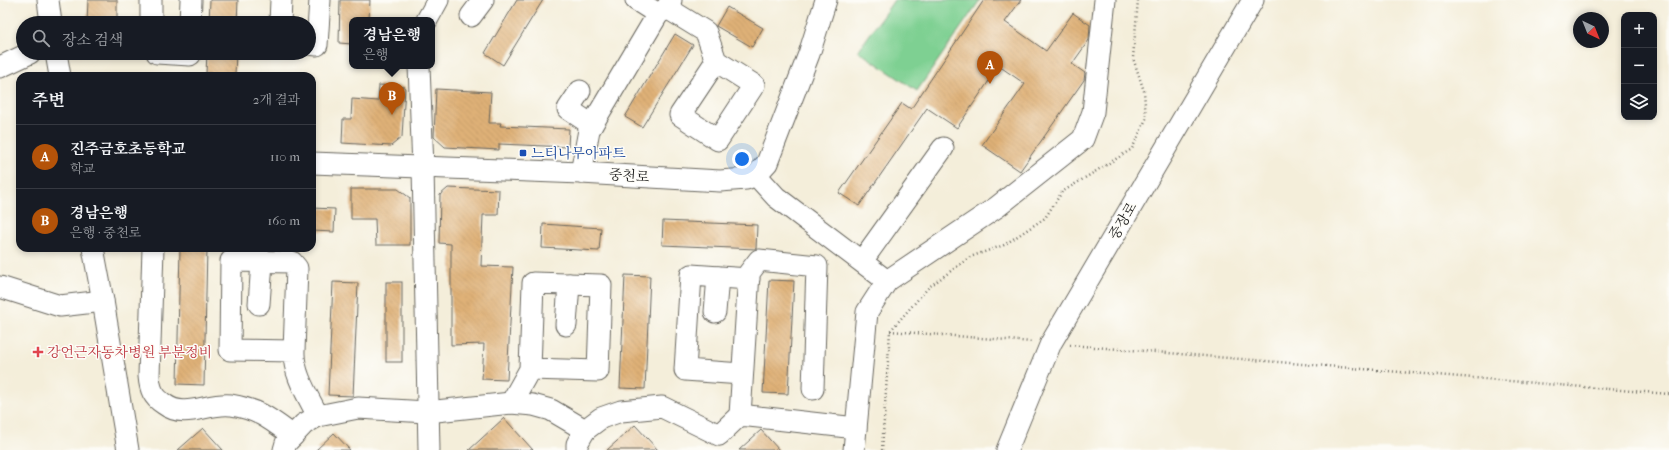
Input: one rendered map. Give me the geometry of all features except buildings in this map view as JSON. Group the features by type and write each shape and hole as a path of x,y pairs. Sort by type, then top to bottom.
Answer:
{"street":[{"path":"48,0 50,16"},
{"path":"151,0 151,16"},
{"path":"190,16 191,0"},
{"path":"280,16 281,0"},
{"path":"316,45 320,0"},
{"path":"429,17 438,0"},
{"path":"471,16 483,0"},
{"path":"636,0 665,7 706,32 716,60"},
{"path":"826,0 810,54 773,149 767,163 756,175 776,197 887,281"},
{"path":"854,450 867,312 887,281 997,207 1083,139 1093,112 1105,0"},
{"name":"중장로","path":"1007,450 1051,343 1253,0"},
{"path":"582,172 589,130 665,7"},
{"path":"0,67 16,60"},
{"path":"57,60 59,72"},
{"path":"419,69 423,168 429,450"},
{"path":"580,90 568,109 592,125"},
{"path":"862,261 943,148"},
{"name":"중천로","path":"316,163 423,168 582,172 720,181 746,179 756,175"},
{"path":"94,252 128,450"},
{"path":"153,252 149,376 150,389 158,400 172,410 188,411 230,405 260,412 288,443 304,424 318,416 358,408 428,412 511,403 533,405 551,410 585,430"},
{"path":"294,351 230,350 231,255 262,262 292,262 297,268 294,351 300,381 318,416"},
{"path":"577,450 577,444 585,430 601,418 621,411 662,407 716,442 740,415 749,273 759,260 817,266 813,389"},
{"path":"259,304 262,262"},
{"path":"742,374 685,370 690,275 749,279"},
{"path":"715,312 718,277"},
{"path":"511,403 530,369 533,283 601,285 598,371 530,369"},
{"path":"566,326 569,284"},
{"path":"0,287 60,306 103,301"},
{"path":"740,415 856,428"}],"path":[{"path":"882,450 890,331 929,287 970,257 1004,245 1045,218 1062,192 1132,149 1146,119 1144,91 1133,58 1138,0"},
{"path":"890,331 1669,394"}],"green space":[{"path":"894,0 980,0 917,91 858,51"}],"place":[{"name":"진주금호초등학교","path":"990,84"},
{"name":"경남은행","path":"392,115"},
{"name":"느티나무아파트","path":"523,153"},
{"name":"강언근자동차병원 부분정비","path":"38,352"}]}
